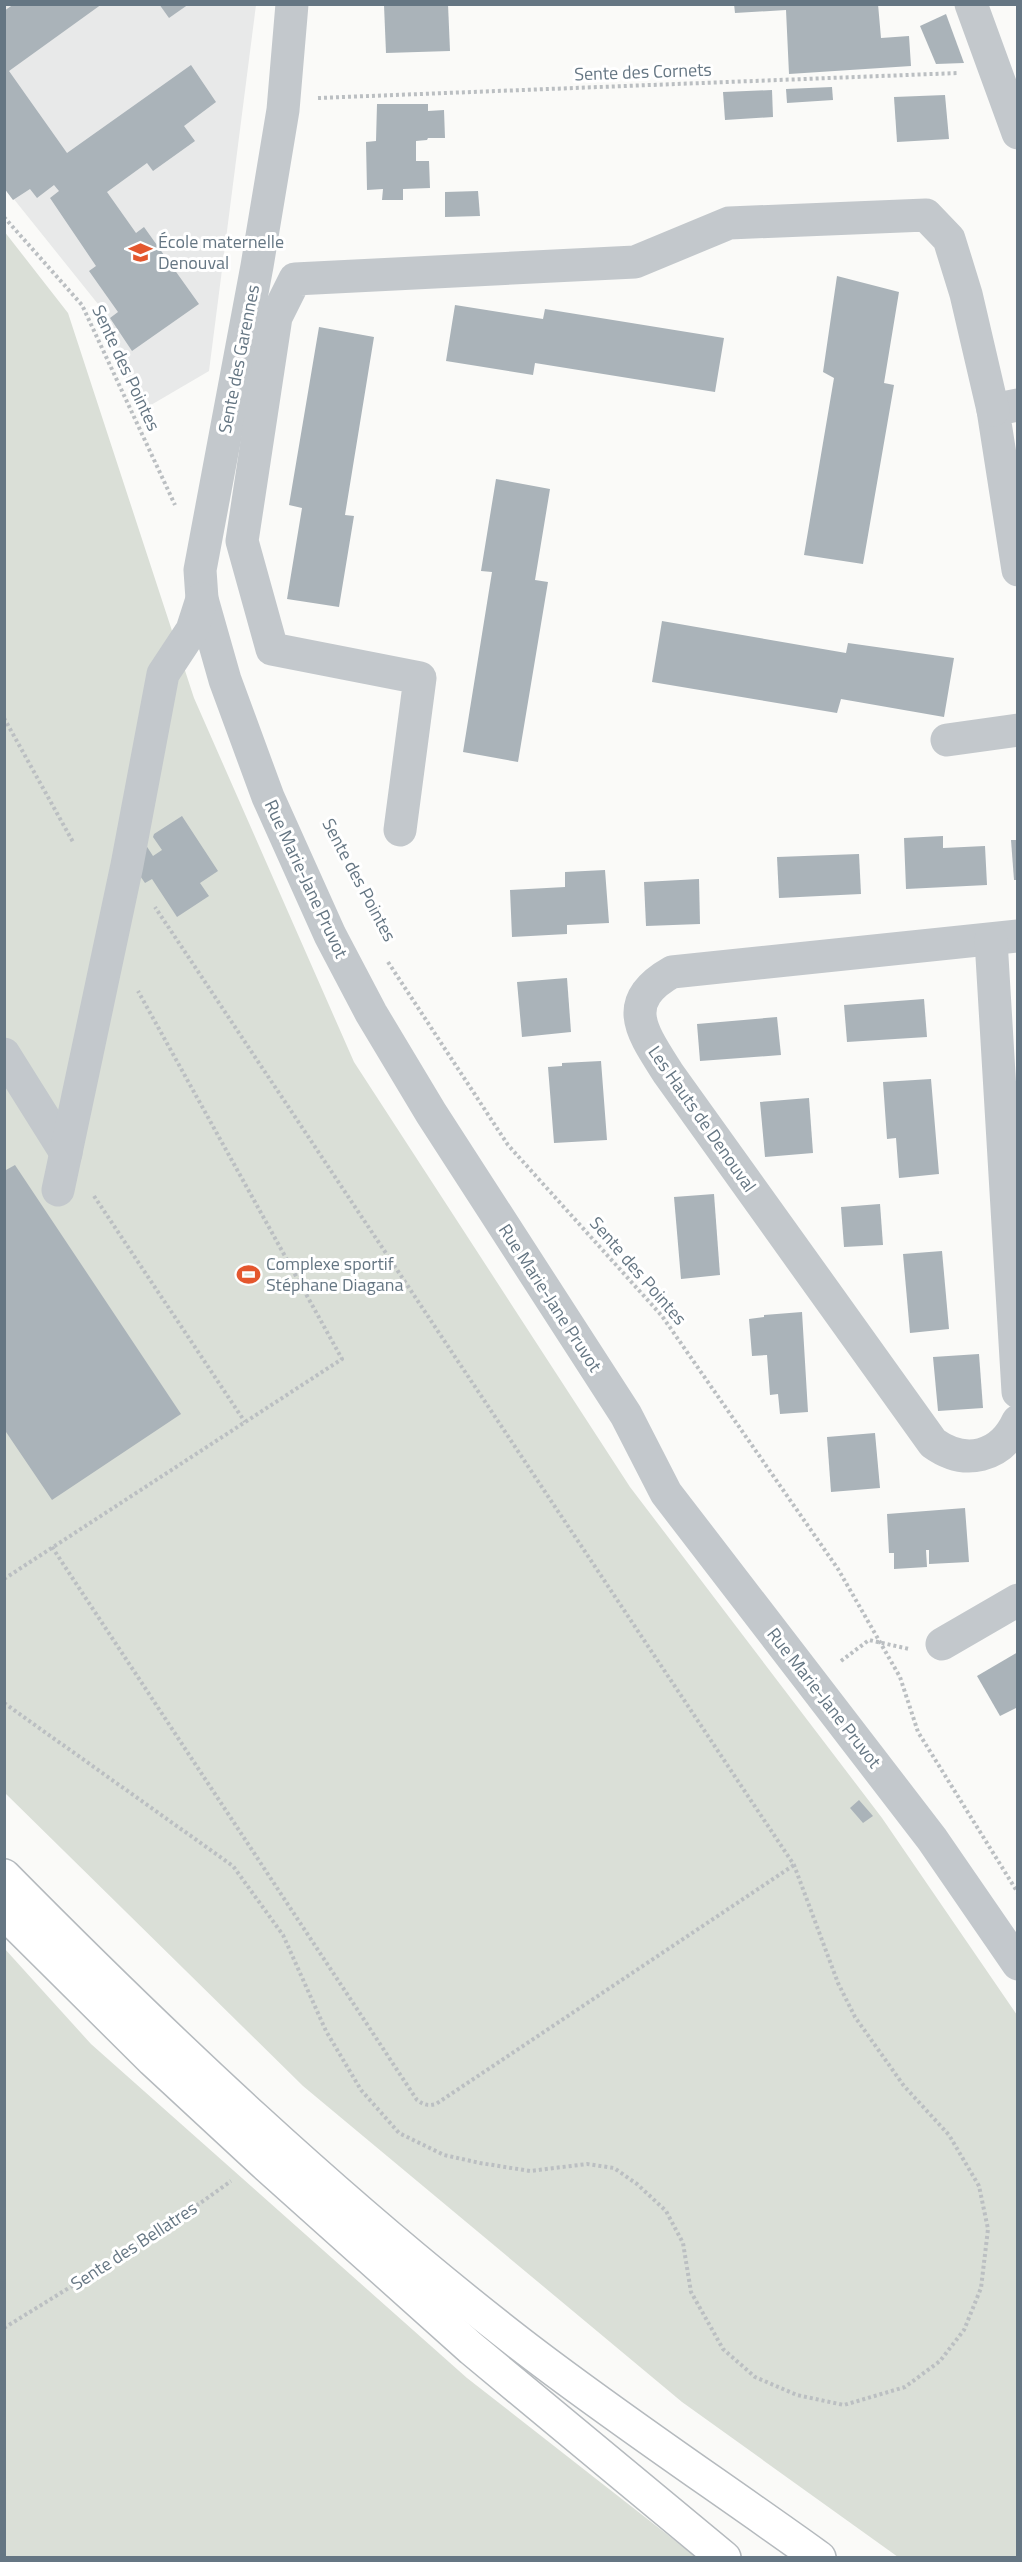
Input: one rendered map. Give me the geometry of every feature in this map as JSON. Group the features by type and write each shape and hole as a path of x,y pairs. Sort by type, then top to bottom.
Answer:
{"main road":[{"path":"4,1876 157,2028 272,2137 415,2258 519,2343 819,2558"},
{"path":"4,1912 153,2060 261,2160 472,2349 724,2558"}],"street":[{"name":"Sente des Garennes","path":"58,1190 127,865 163,674 192,630 255,277 284,99 292,4"},
{"path":"971,4 1017,133"},
{"path":"400,830 420,678 272,649 242,541 276,317 295,279 635,262 729,223 926,214 949,239 1005,408 1017,570"},
{"name":"Rue Marie-Jane Pruvot","path":"201,584 225,680 267,797 330,935 371,1013 431,1113 626,1415 666,1493 932,1839 1017,1964"},
{"path":"948,740 1017,730"},
{"name":"Les Hauts de Denouval","path":"1017,1392 1004,938 672,972 649,988 642,1000 639,1014 644,1035 668,1073 933,1443 946,1453 971,1457 988,1452 1005,1442 1017,1421"},
{"path":"4,1054 66,1153"},
{"path":"942,1644 1017,1600"}],"path":[{"name":"Sente des Cornets","path":"284,99 993,72 993,63"},
{"name":"Sente des Pointes","path":"4,217 82,305 175,506"},
{"path":"4,718 73,842"},
{"path":"4,1702 233,1866 283,1935 326,2031 361,2090 399,2133 444,2155 480,2163 530,2171 587,2164 614,2168 637,2184 666,2211 683,2243 691,2292 723,2349 755,2377 798,2395 844,2405 905,2387 939,2361 964,2330 981,2288 988,2229 979,2186 949,2135 904,2086 855,2017 838,1983 794,1865 127,865"},
{"path":"4,1579 342,1359 111,943"},
{"name":"Sente des Pointes","path":"384,956 508,1145 662,1316 838,1569 900,1677 918,1732 1017,1893"},
{"path":"66,1153 245,1422"},
{"path":"52,1547 417,2100 423,2104 429,2106 436,2104 794,1865"},
{"path":"812,1683 869,1640 904,1649 942,1644"},
{"name":"Sente des Bellatres","path":"4,2328 161,2231 261,2160"}],"shaded area":[{"name":"École maternelle Denouval","path":"4,5 256,5 209,371 139,412 98,304 5,188"},
{"name":"Complexe sportif Stéphane Diagana","path":"4,231 68,313 194,698 354,1062 630,1487 882,1818 1017,2015 1017,2557 898,2557 682,2402 303,2086 5,1793"},
{"path":"4,1948 91,2044 467,2378 696,2557 5,2557"}],"building":[{"path":"14,4 102,4 9,71 67,153 191,65 216,102 184,126 195,141 153,171 147,163 107,192 136,233 144,227 199,304 132,351 110,318 118,312 89,271 96,266 50,198 59,191 54,185 37,198 30,189 13,200 4,188 4,11"},
{"path":"159,4 189,4 169,18"},
{"path":"448,4 450,51 386,53 384,5"},
{"path":"734,4 878,4 881,38 909,36 911,66 789,74 786,10 735,13"},
{"path":"946,14 964,63 936,64 920,26"},
{"path":"832,87 833,100 787,103 786,89"},
{"path":"772,90 773,117 725,120 723,92"},
{"path":"945,95 949,139 897,142 894,97"},
{"path":"377,104 428,104 428,111 444,110 445,138 416,141 416,161 429,161 430,188 403,189 403,200 382,200 383,189 367,190 366,142 376,141"},
{"path":"478,191 480,216 445,217 445,192"},
{"path":"837,276 899,292 884,383 894,385 863,564 804,555 834,378 823,372"},
{"path":"455,305 543,319 545,309 724,338 715,392 535,363 533,375 446,361"},
{"path":"319,327 374,337 345,515 354,516 339,607 287,599 302,508 289,505"},
{"path":"496,479 550,489 535,580 548,582 518,762 463,752 492,572 481,571"},
{"path":"662,621 846,653 848,643 954,658 944,717 841,699 837,713 652,682"},
{"path":"182,816 218,871 200,883 209,896 177,917 152,879 145,883 136,870 142,839 153,856 162,850 153,837 154,834"},
{"path":"943,836 943,848 985,846 987,885 906,889 904,838"},
{"path":"1011,840 1018,840 1018,880 1014,880"},
{"path":"859,854 861,894 779,898 777,857"},
{"path":"605,870 609,923 567,925 567,934 512,937 510,890 565,887 565,872"},
{"path":"699,879 700,924 646,926 644,882"},
{"path":"567,978 571,1032 522,1037 517,982"},
{"path":"924,999 927,1037 847,1042 844,1005"},
{"path":"777,1017 781,1055 700,1061 697,1024"},
{"path":"601,1061 607,1140 554,1143 548,1067 562,1066 562,1063"},
{"path":"931,1079 939,1174 899,1178 896,1138 887,1139 883,1082"},
{"path":"809,1098 813,1153 765,1157 760,1102"},
{"path":"15,1165 181,1414 52,1500 4,1429 4,1167 6,1170"},
{"path":"714,1194 720,1275 681,1279 674,1197"},
{"path":"880,1204 883,1245 844,1247 841,1207"},
{"path":"942,1251 949,1329 910,1333 903,1254"},
{"path":"802,1312 808,1412 780,1414 778,1394 770,1395 767,1355 752,1356 749,1319 764,1317 764,1315"},
{"path":"979,1354 983,1408 938,1411 933,1357"},
{"path":"875,1433 880,1488 831,1492 827,1437"},
{"path":"965,1508 969,1562 929,1564 929,1550 926,1550 927,1567 894,1569 894,1553 889,1553 887,1514"},
{"path":"1018,1652 1018,1707 1000,1716 977,1676"},
{"path":"859,1800 873,1816 863,1823 850,1808"}],"place":[{"name":"École maternelle Denouval","path":"140,252"},
{"name":"Complexe sportif Stéphane Diagana","path":"248,1274"}]}
